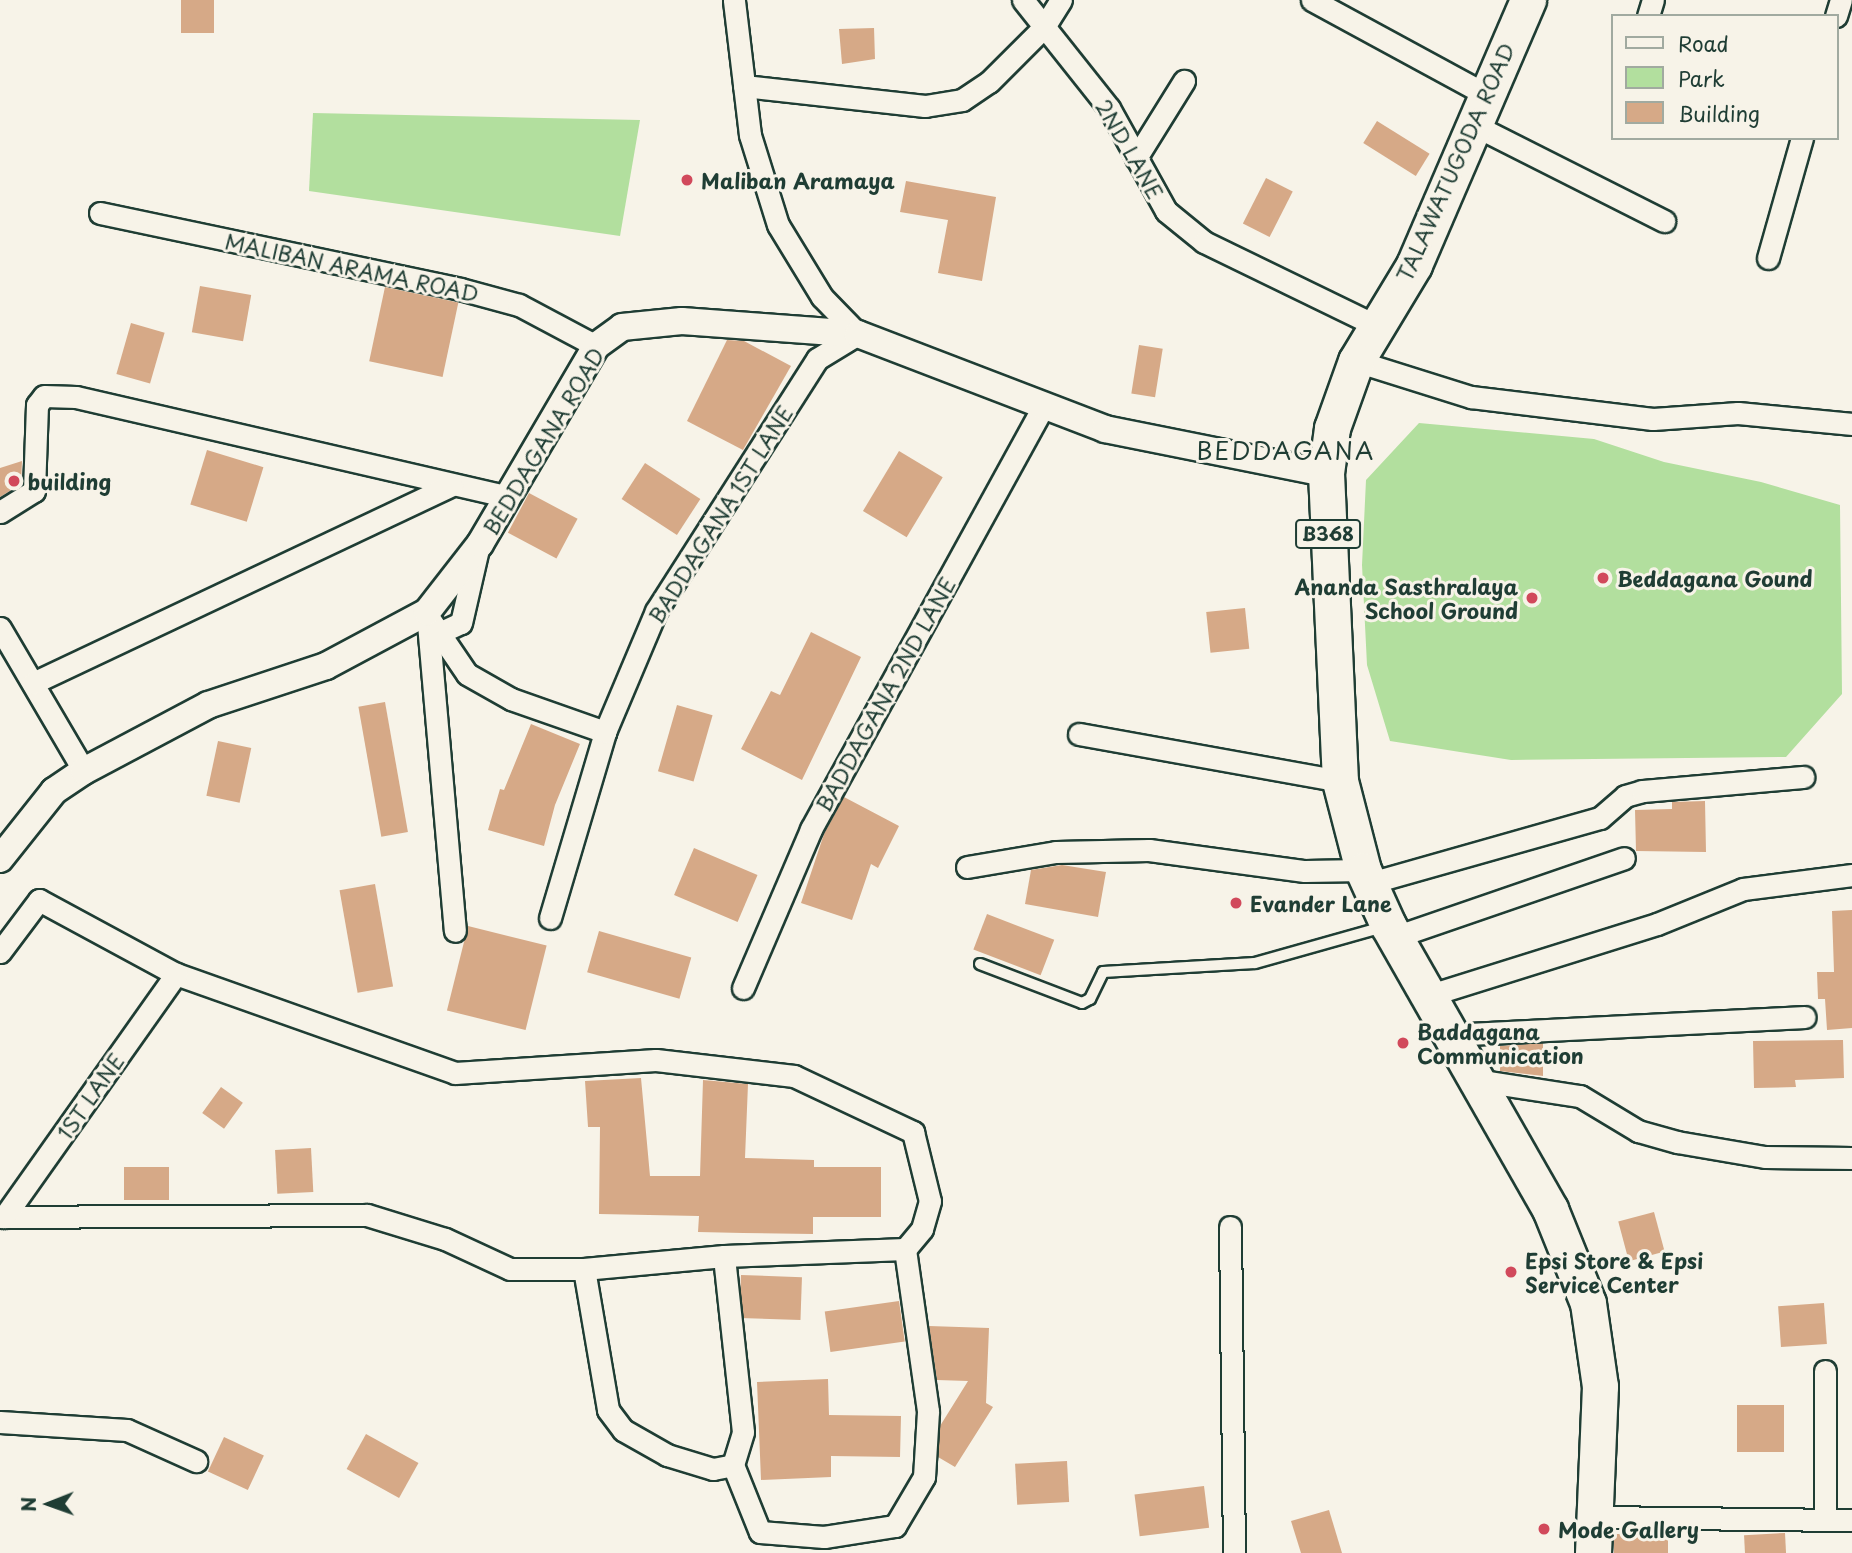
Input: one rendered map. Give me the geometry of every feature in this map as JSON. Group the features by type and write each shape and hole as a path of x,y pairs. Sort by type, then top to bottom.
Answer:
{"main road":[{"name":"TALAWATUGODA ROAD","path":"1528,0 1413,265 1356,361 1332,428 1326,473 1340,781 1366,876 1391,931 1550,1209 1588,1303 1600,1385 1597,1517 1593,1553"}],"street":[{"path":"734,0 750,135 778,225 822,297 858,334"},
{"name":"2ND LANE","path":"1023,0 1109,108 1166,211 1204,242 1375,325"},
{"path":"744,86 944,104 962,100 989,82 1045,27 1061,0"},
{"path":"1312,0 1481,111 1664,221"},
{"path":"1136,159 1184,80"},
{"path":"1768,258 1800,140"},
{"name":"MALIBAN ARAMA ROAD","path":"100,213 460,289 519,305 596,346"},
{"name":"BEDDAGANA ROAD","path":"84,771 208,705 326,666 432,623 596,346 622,327 682,321 858,334 1042,408 1105,429 1326,473"},
{"name":"BADDAGANA 1ST LANE","path":"550,918 605,732 656,611 817,359 858,334"},
{"path":"1356,361 1471,397 1653,419 1738,413 1852,424"},
{"path":"0,513 34,491 37,405 44,396 76,397 506,496"},
{"name":"BADDAGANA 2ND LANE","path":"743,988 811,829 1042,408"},
{"path":"33,683 452,485"},
{"path":"432,623 467,674 512,699 605,732"},
{"path":"432,623 455,931"},
{"path":"0,628 84,771 54,791 0,859"},
{"path":"1079,734 1340,781"},
{"path":"967,867 1056,852 1149,850 1306,872 1366,876 1600,818 1625,796 1642,791 1803,777"},
{"path":"1391,931 1624,858"},
{"path":"1427,996 1657,924 1743,889 1852,875"},
{"path":"0,952 39,900 176,974 454,1073 656,1060 794,1076 913,1132 930,1200 922,1229 905,1249 724,1256 584,1269 510,1269 445,1239 367,1215 2,1217"},
{"name":"1ST LANE","path":"2,1217 176,974"},
{"path":"1449,1035 1805,1017"},
{"path":"1475,1080 1580,1096 1638,1131 1677,1142 1765,1157 1852,1158"},
{"path":"1230,1227 1234,1553"},
{"path":"724,1256 743,1432 733,1465 760,1532 824,1537 895,1526 925,1477 928,1411 905,1249"},
{"path":"584,1269 607,1410 623,1430 667,1455 713,1469 733,1465"},
{"path":"1825,1371 1825,1520"},
{"path":"0,1422 127,1430 196,1461"},
{"path":"1597,1517 1852,1520"}],"lane":[{"path":"980,964 1082,1003 1090,999 1094,982 1103,972 1255,963 1391,931"}],"green space":[{"path":"313,113 640,120 620,236 309,191"},
{"name":"Beddagana Gound","path":"1419,423 1594,439 1664,462 1761,482 1840,505 1842,694 1786,757 1511,760 1390,741 1367,665 1362,565 1366,480"}],"building":[{"path":"181,0 214,0 214,33 181,33"},
{"path":"874,28 875,59 842,64 839,29"},
{"path":"1377,121 1430,154 1416,176 1363,143"},
{"path":"1266,178 1293,192 1270,237 1243,223"},
{"path":"906,181 996,197 982,281 938,273 948,220 900,212"},
{"path":"200,286 251,295 243,341 192,332"},
{"path":"385,287 458,303 443,377 369,361"},
{"path":"131,323 165,333 150,384 116,374"},
{"path":"727,340 744,341 791,366 743,450 687,421"},
{"path":"1139,345 1163,349 1155,397 1131,393"},
{"path":"207,450 263,467 247,522 190,505"},
{"path":"899,451 943,477 907,537 863,511"},
{"path":"22,461 21,484 0,497 0,468"},
{"path":"645,463 700,499 677,535 622,499"},
{"path":"529,493 578,519 556,559 508,533"},
{"path":"1245,608 1249,649 1210,653 1206,612"},
{"path":"811,632 861,657 802,780 741,749 771,691 780,695"},
{"path":"385,702 408,832 381,837 358,707"},
{"path":"677,705 713,715 694,782 658,771"},
{"path":"531,724 580,744 555,805 544,846 488,830 500,789 504,790"},
{"path":"218,741 251,748 240,803 206,796"},
{"path":"844,797 899,826 878,868 871,864 852,920 801,903 824,834"},
{"path":"1705,801 1706,852 1636,851 1635,810 1672,809 1672,802"},
{"path":"694,848 758,875 738,922 674,895"},
{"path":"1062,865 1106,872 1098,917 1025,904 1031,870"},
{"path":"375,884 393,986 358,993 340,890"},
{"path":"1852,910 1852,1028 1827,1030 1825,999 1818,999 1817,972 1834,972 1832,911"},
{"path":"987,914 1054,940 1041,975 973,949"},
{"path":"468,926 547,946 526,1030 447,1010"},
{"path":"599,931 691,957 679,999 587,972"},
{"path":"1843,1040 1844,1078 1795,1080 1796,1087 1754,1088 1753,1041"},
{"path":"1543,1043 1543,1076 1500,1071 1500,1046"},
{"path":"641,1078 650,1176 700,1176 703,1080 748,1084 745,1158 814,1160 814,1167 881,1167 881,1217 813,1217 813,1234 698,1232 699,1216 599,1214 600,1127 588,1127 585,1081"},
{"path":"221,1087 243,1103 224,1129 202,1113"},
{"path":"311,1148 313,1192 277,1194 275,1150"},
{"path":"124,1167 169,1167 169,1200 124,1200"},
{"path":"1654,1212 1665,1252 1629,1261 1618,1222"},
{"path":"741,1275 802,1277 800,1320 739,1318"},
{"path":"899,1301 905,1342 830,1352 825,1311"},
{"path":"1824,1303 1827,1344 1781,1347 1778,1306"},
{"path":"929,1326 989,1328 986,1403 993,1407 955,1467 938,1457 940,1426 968,1381 937,1380"},
{"path":"828,1379 829,1415 901,1416 900,1457 831,1456 831,1477 761,1480 757,1382"},
{"path":"1737,1405 1784,1405 1784,1452 1737,1452"},
{"path":"366,1434 418,1463 399,1498 347,1469"},
{"path":"224,1437 264,1456 248,1490 208,1471"},
{"path":"1067,1461 1069,1502 1017,1505 1015,1464"},
{"path":"1204,1486 1209,1528 1140,1536 1135,1495"},
{"path":"1329,1510 1342,1553 1301,1553 1291,1521"},
{"path":"1785,1533 1786,1553 1745,1553 1744,1535"},
{"path":"1614,1534 1668,1534 1668,1553 1614,1553"}],"place":[{"name":"Maliban Aramaya","path":"687,180"},
{"name":"building","path":"14,481"},
{"name":"Beddagana Gound","path":"1603,578"},
{"name":"Ananda Sasthralaya School Ground","path":"1532,598"},
{"name":"Evander Lane","path":"1236,903"},
{"name":"Baddagana Communication","path":"1403,1043"},
{"name":"Epsi Store & Epsi Service Center","path":"1511,1272"},
{"name":"Mode Gallery","path":"1544,1529"}],"district":[{"name":"BEDDAGANA","path":"1286,451"}]}
